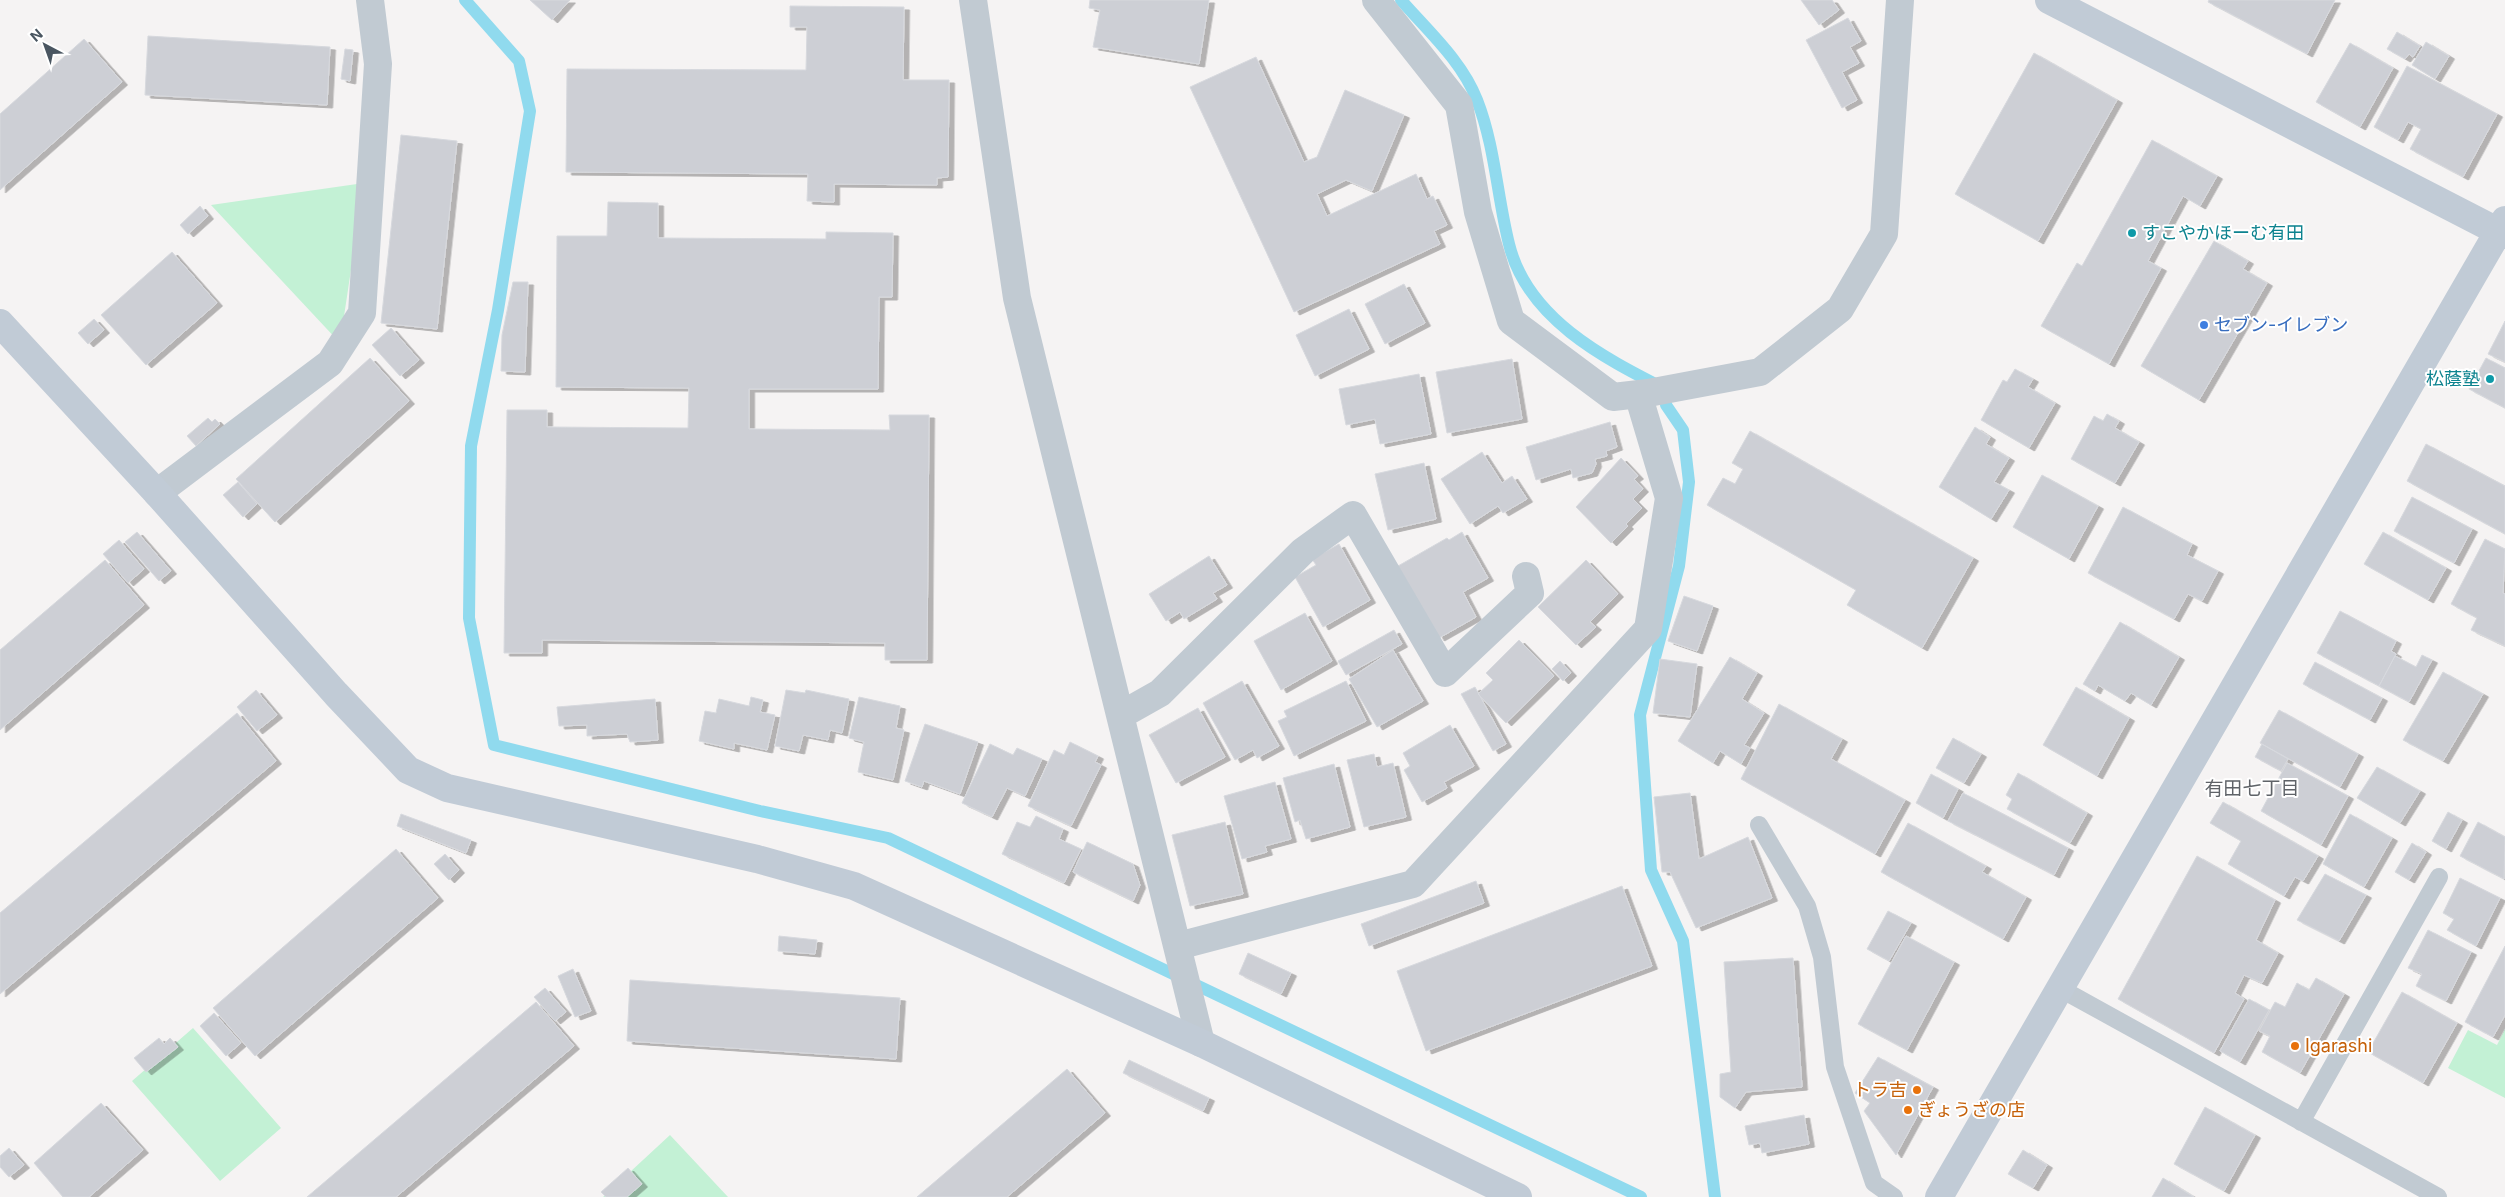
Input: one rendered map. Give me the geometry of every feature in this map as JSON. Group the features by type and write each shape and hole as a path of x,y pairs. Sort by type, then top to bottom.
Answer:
{"street":[{"path":"157,493 330,363 362,313 378,64 370,0"},
{"path":"973,0 1017,298 1179,949 1200,1043"},
{"path":"1376,0 1459,105 1478,212 1511,321 1613,396 1653,391 1760,372 1840,309 1884,234 1900,0"},
{"path":"1939,1197 2503,229 2050,0"},
{"path":"0,323 157,493 329,686 408,770 447,788 757,859 854,886 1200,1043 1518,1197"},
{"path":"1179,949 1413,884 1648,629 1669,498 1653,391"},
{"path":"1120,715 1160,693 1304,551 1353,515 1445,673 1530,594 1526,576"}],"lane":[{"path":"1760,825 1807,906 1822,957 1835,1067 1874,1184 1894,1197"},
{"path":"2301,1122 2439,876"},
{"path":"2060,989 2438,1197"}],"green space":[{"path":"364,183 340,343 211,205"},
{"path":"193,1028 281,1128 220,1181 132,1081"},
{"path":"2505,1029 2505,1098 2448,1068 2468,1030 2497,1045"},
{"path":"670,1135 728,1197 603,1197"}],"building":[{"path":"530,0 570,0 552,20"},
{"path":"1090,0 1209,0 1199,64 1093,47 1100,10 1089,8"},
{"path":"1801,0 1832,0 1839,10 1819,25"},
{"path":"2209,0 2335,0 2307,54 2208,2"},
{"path":"790,6 904,7 903,80 949,80 948,177 937,178 937,185 834,184 834,202 807,201 808,174 566,172 567,69 806,70 807,27 790,27"},
{"path":"1848,18 1861,41 1850,47 1859,63 1842,72 1857,100 1842,108 1806,40"},
{"path":"2397,32 2420,46 2413,57 2409,54 2405,59 2387,49"},
{"path":"148,36 330,47 327,105 145,95"},
{"path":"84,39 122,82 0,190 0,114"},
{"path":"2426,42 2449,56 2435,79 2412,65"},
{"path":"2350,43 2393,68 2360,127 2316,102"},
{"path":"345,49 353,50 350,81 341,79"},
{"path":"2034,53 2117,100 2038,241 1955,194"},
{"path":"1256,57 1304,162 1317,157 1345,90 1404,115 1372,191 1346,180 1317,194 1327,216 1416,174 1427,199 1433,196 1447,225 1434,231 1440,244 1294,312 1190,87"},
{"path":"2407,66 2497,114 2463,177 2410,149 2421,129 2408,122 2398,140 2374,127"},
{"path":"401,135 457,141 437,329 381,323"},
{"name":"すこやかほーむ有田","path":"2152,140 2217,176 2200,206 2183,196 2148,261 2161,268 2109,364 2041,326 2077,263 2082,266"},
{"path":"608,202 658,203 658,238 826,239 826,232 893,233 892,297 879,297 878,389 749,389 749,429 890,430 889,415 929,415 927,660 885,660 885,643 542,640 542,653 504,653 507,410 547,410 547,427 688,428 689,388 556,387 557,236 607,236"},
{"path":"200,206 208,216 188,234 180,225"},
{"name":"セブン-イレブン","path":"2214,241 2248,261 2243,269 2267,283 2199,400 2141,366"},
{"path":"172,252 217,303 146,365 101,315"},
{"path":"513,282 528,282 525,372 501,371 502,335"},
{"path":"1404,284 1425,323 1385,344 1365,304"},
{"path":"1349,309 1369,349 1315,376 1296,335"},
{"path":"94,319 104,330 88,344 78,333"},
{"path":"2505,321 2505,362 2488,354"},
{"path":"391,328 419,360 400,376 372,345"},
{"path":"370,358 409,401 275,522 236,479"},
{"name":"松蔭塾","path":"2486,358 2505,368 2505,408 2469,389"},
{"path":"1512,359 1522,419 1447,433 1436,372"},
{"path":"2015,369 2033,379 2028,387 2055,403 2029,448 1981,420 2003,380 2007,382"},
{"path":"1419,374 1431,434 1380,444 1375,419 1346,425 1339,389"},
{"path":"2107,414 2119,421 2115,428 2139,442 2115,483 2071,459 2094,416 2103,421"},
{"path":"208,418 212,422 215,419 220,424 196,446 187,436"},
{"path":"1610,422 1617,447 1606,451 1607,456 1595,459 1596,464 1592,473 1573,478 1571,469 1536,480 1526,447"},
{"path":"1975,427 1990,437 1986,444 2009,458 1994,482 2009,490 1991,519 1939,487"},
{"path":"1750,431 1973,558 1922,648 1847,605 1856,590 1707,505 1723,478 1735,484 1743,469 1732,463"},
{"path":"2426,444 2505,486 2505,534 2407,481"},
{"path":"1482,452 1502,483 1512,476 1527,499 1503,513 1498,506 1470,524 1441,479"},
{"path":"1621,458 1638,476 1634,479 1643,489 1633,499 1642,508 1611,543 1576,507"},
{"path":"1424,463 1436,519 1388,530 1375,474"},
{"path":"2042,475 2098,506 2069,559 2013,527"},
{"path":"238,482 257,504 243,517 223,495"},
{"path":"2412,497 2472,529 2454,563 2394,531"},
{"path":"2123,507 2192,544 2187,555 2218,571 2202,601 2188,594 2174,619 2088,573"},
{"path":"137,532 171,571 159,581 125,542"},
{"path":"1462,532 1488,578 1463,592 1476,617 1439,638 1398,566 1447,538 1449,540"},
{"path":"2383,532 2446,568 2428,600 2364,564"},
{"path":"2485,539 2505,549 2503,593 2505,594 2505,646 2471,630 2477,618 2451,604"},
{"path":"119,540 144,569 128,583 103,554"},
{"path":"1339,544 1370,600 1323,627 1295,577 1316,565 1312,559"},
{"path":"1209,556 1227,585 1213,593 1217,599 1184,619 1180,612 1166,621 1149,594"},
{"path":"105,560 144,605 0,730 0,650"},
{"path":"1586,560 1618,594 1590,622 1596,627 1576,645 1538,607"},
{"path":"1684,596 1713,606 1697,651 1668,641"},
{"path":"2340,611 2396,641 2391,651 2396,654 2379,686 2317,653"},
{"path":"1305,613 1332,661 1281,690 1254,641"},
{"path":"2120,622 2179,657 2151,705 2131,693 2125,701 2098,685 2095,691 2083,684"},
{"path":"1394,630 1402,644 1346,675 1338,661"},
{"path":"1519,640 1554,676 1506,723 1478,694 1493,680 1486,673"},
{"path":"1393,650 1423,701 1377,727 1349,679"},
{"path":"2422,655 2432,660 2409,702 2379,686 2395,656 2416,667"},
{"path":"1730,657 1757,673 1742,699 1764,713 1744,745 1750,748 1741,764 1720,751 1713,763 1678,741"},
{"path":"1660,659 1697,664 1690,717 1653,713"},
{"path":"1560,661 1571,673 1563,681 1552,669"},
{"path":"2315,662 2382,698 2370,720 2303,684"},
{"path":"2443,672 2483,694 2443,761 2403,740"},
{"path":"1242,681 1279,746 1257,758 1253,750 1235,760 1203,703"},
{"path":"1346,681 1366,721 1294,756 1278,721 1287,717 1284,711"},
{"path":"1475,687 1506,744 1493,751 1461,694"},
{"path":"2076,687 2129,718 2097,776 2043,745"},
{"path":"256,690 277,715 257,731 237,707"},
{"path":"786,690 805,693 806,690 849,699 842,733 830,730 828,740 803,735 799,751 775,746"},
{"path":"751,697 763,700 760,712 775,715 767,750 734,743 734,749 699,741 705,711 716,713 719,699 749,706"},
{"path":"859,697 900,706 896,728 904,730 893,780 858,772 864,742 849,738"},
{"path":"655,699 658,740 630,742 627,734 587,736 587,725 559,726 557,707"},
{"path":"1779,704 1842,739 1831,759 1905,800 1875,854 1741,779"},
{"path":"1198,708 1225,757 1176,783 1149,735"},
{"path":"2279,710 2358,754 2340,787 2260,743"},
{"path":"237,713 276,761 0,994 0,913"},
{"path":"925,724 978,742 960,794 924,781 922,787 905,781"},
{"path":"1450,725 1474,766 1444,782 1447,788 1422,802 1404,770 1410,766 1403,753"},
{"path":"1953,738 1981,754 1964,783 1936,768"},
{"path":"1070,742 1098,756 1095,762 1101,765 1071,826 1028,806 1054,750 1064,755"},
{"path":"990,744 1013,755 1017,748 1042,759 1025,796 1007,788 992,817 962,803"},
{"path":"2262,744 2288,759 2281,771 2255,757"},
{"path":"1374,754 1377,767 1393,763 1406,817 1364,827 1347,760"},
{"path":"2287,763 2348,796 2321,845 2261,811"},
{"path":"1334,764 1350,827 1306,839 1300,820 1295,822 1283,778"},
{"path":"2377,767 2420,791 2400,823 2357,798"},
{"path":"2018,773 2087,813 2070,843 2007,809 2012,799 2006,795"},
{"path":"1931,774 1958,789 1943,818 1916,803"},
{"path":"1275,782 1291,839 1265,846 1267,852 1242,859 1224,796"},
{"path":"1690,793 1699,859 1748,837 1772,898 1696,928 1670,872 1662,872 1654,797"},
{"path":"1963,793 2068,848 2054,875 1948,821"},
{"path":"2223,802 2318,856 2303,881 2295,877 2284,896 2228,864 2241,841 2210,823"},
{"path":"2448,812 2462,820 2446,849 2432,841"},
{"path":"401,814 471,840 466,853 397,826"},
{"path":"2350,814 2392,838 2364,887 2323,864"},
{"path":"1036,816 1063,829 1059,839 1081,849 1064,883 1002,854 1017,822 1030,827"},
{"path":"1225,822 1243,894 1190,906 1172,835"},
{"path":"2478,822 2505,837 2504,879 2460,856"},
{"path":"1908,823 1986,866 1982,872 2026,897 2003,939 1881,872"},
{"path":"1087,842 1133,864 1140,885 1133,901 1073,872"},
{"path":"2412,843 2426,852 2409,880 2395,872"},
{"path":"396,849 438,898 255,1056 213,1008"},
{"path":"445,854 459,870 449,880 434,864"},
{"path":"2197,856 2275,900 2256,940 2278,953 2262,983 2244,975 2235,993 2244,999 2214,1053 2118,999"},
{"path":"2325,874 2366,895 2339,941 2297,920"},
{"path":"2460,878 2500,898 2476,946 2447,930 2454,919 2443,913"},
{"path":"1476,881 1484,903 1369,946 1361,924"},
{"path":"1622,886 1652,966 1426,1051 1397,971"},
{"path":"1888,911 1911,923 1889,961 1867,949"},
{"path":"2428,930 2471,952 2446,1001 2416,986 2422,974 2408,968"},
{"path":"779,936 817,940 815,954 778,951"},
{"path":"1906,936 1954,962 1907,1050 1858,1024"},
{"path":"2505,946 2505,1015 2493,1037 2465,1022"},
{"path":"1248,953 1291,973 1281,994 1239,974"},
{"path":"1793,958 1802,1087 1746,1092 1735,1108 1720,1097 1720,1074 1731,1072 1724,962"},
{"path":"573,969 591,1011 575,1017 558,976"},
{"path":"2316,978 2344,994 2300,1073 2262,1052 2270,1036 2259,1031 2275,1002 2285,1007 2297,983 2309,990"},
{"path":"630,980 900,998 896,1059 627,1041"},
{"path":"545,988 566,1012 555,1021 534,997"},
{"path":"2402,992 2457,1023 2423,1083 2368,1052"},
{"path":"2249,999 2269,1010 2240,1062 2220,1051"},
{"path":"536,1002 574,1046 396,1197 307,1197"},
{"path":"214,1013 241,1043 226,1056 200,1026"},
{"path":"159,1038 164,1044 170,1038 178,1047 146,1072 134,1058"},
{"path":"1878,1057 1933,1087 1896,1155 1864,1111 1870,1103 1855,1093"},
{"path":"1129,1060 1209,1098 1203,1111 1123,1073"},
{"path":"1067,1069 1105,1113 1007,1197 917,1197"},
{"path":"101,1103 143,1150 89,1197 63,1197 34,1163"},
{"path":"2205,1107 2255,1135 2224,1191 2174,1164"},
{"path":"1804,1115 1809,1144 1762,1153 1760,1143 1749,1145 1745,1126"},
{"path":"9,1148 24,1165 9,1177 0,1167 0,1156"},
{"path":"2023,1150 2047,1165 2033,1188 2008,1174"},
{"path":"628,1168 642,1184 627,1197 606,1197 601,1192"},
{"path":"2163,1178 2194,1197 2152,1197"}],"waterway":[{"path":"465,0 519,61 530,111 498,310 471,446 469,618 494,745 760,811 888,838 1641,1197"},
{"path":"1401,0 1453,59 1471,86 1488,135 1509,244 1518,270 1532,293 1550,314 1593,349 1665,389 1666,405 1683,430 1689,482 1679,566 1640,715 1651,870 1683,941 1715,1197"}],"place":[{"name":"すこやかほーむ有田","path":"2132,233"},
{"name":"セブン-イレブン","path":"2204,325"},
{"name":"松蔭塾","path":"2490,379"},
{"name":"Igarashi","path":"2295,1046"},
{"name":"トラ吉","path":"1917,1090"},
{"name":"ぎょうざの店","path":"1908,1110"}],"district":[{"name":"有田七丁目","path":"2252,788"}]}
